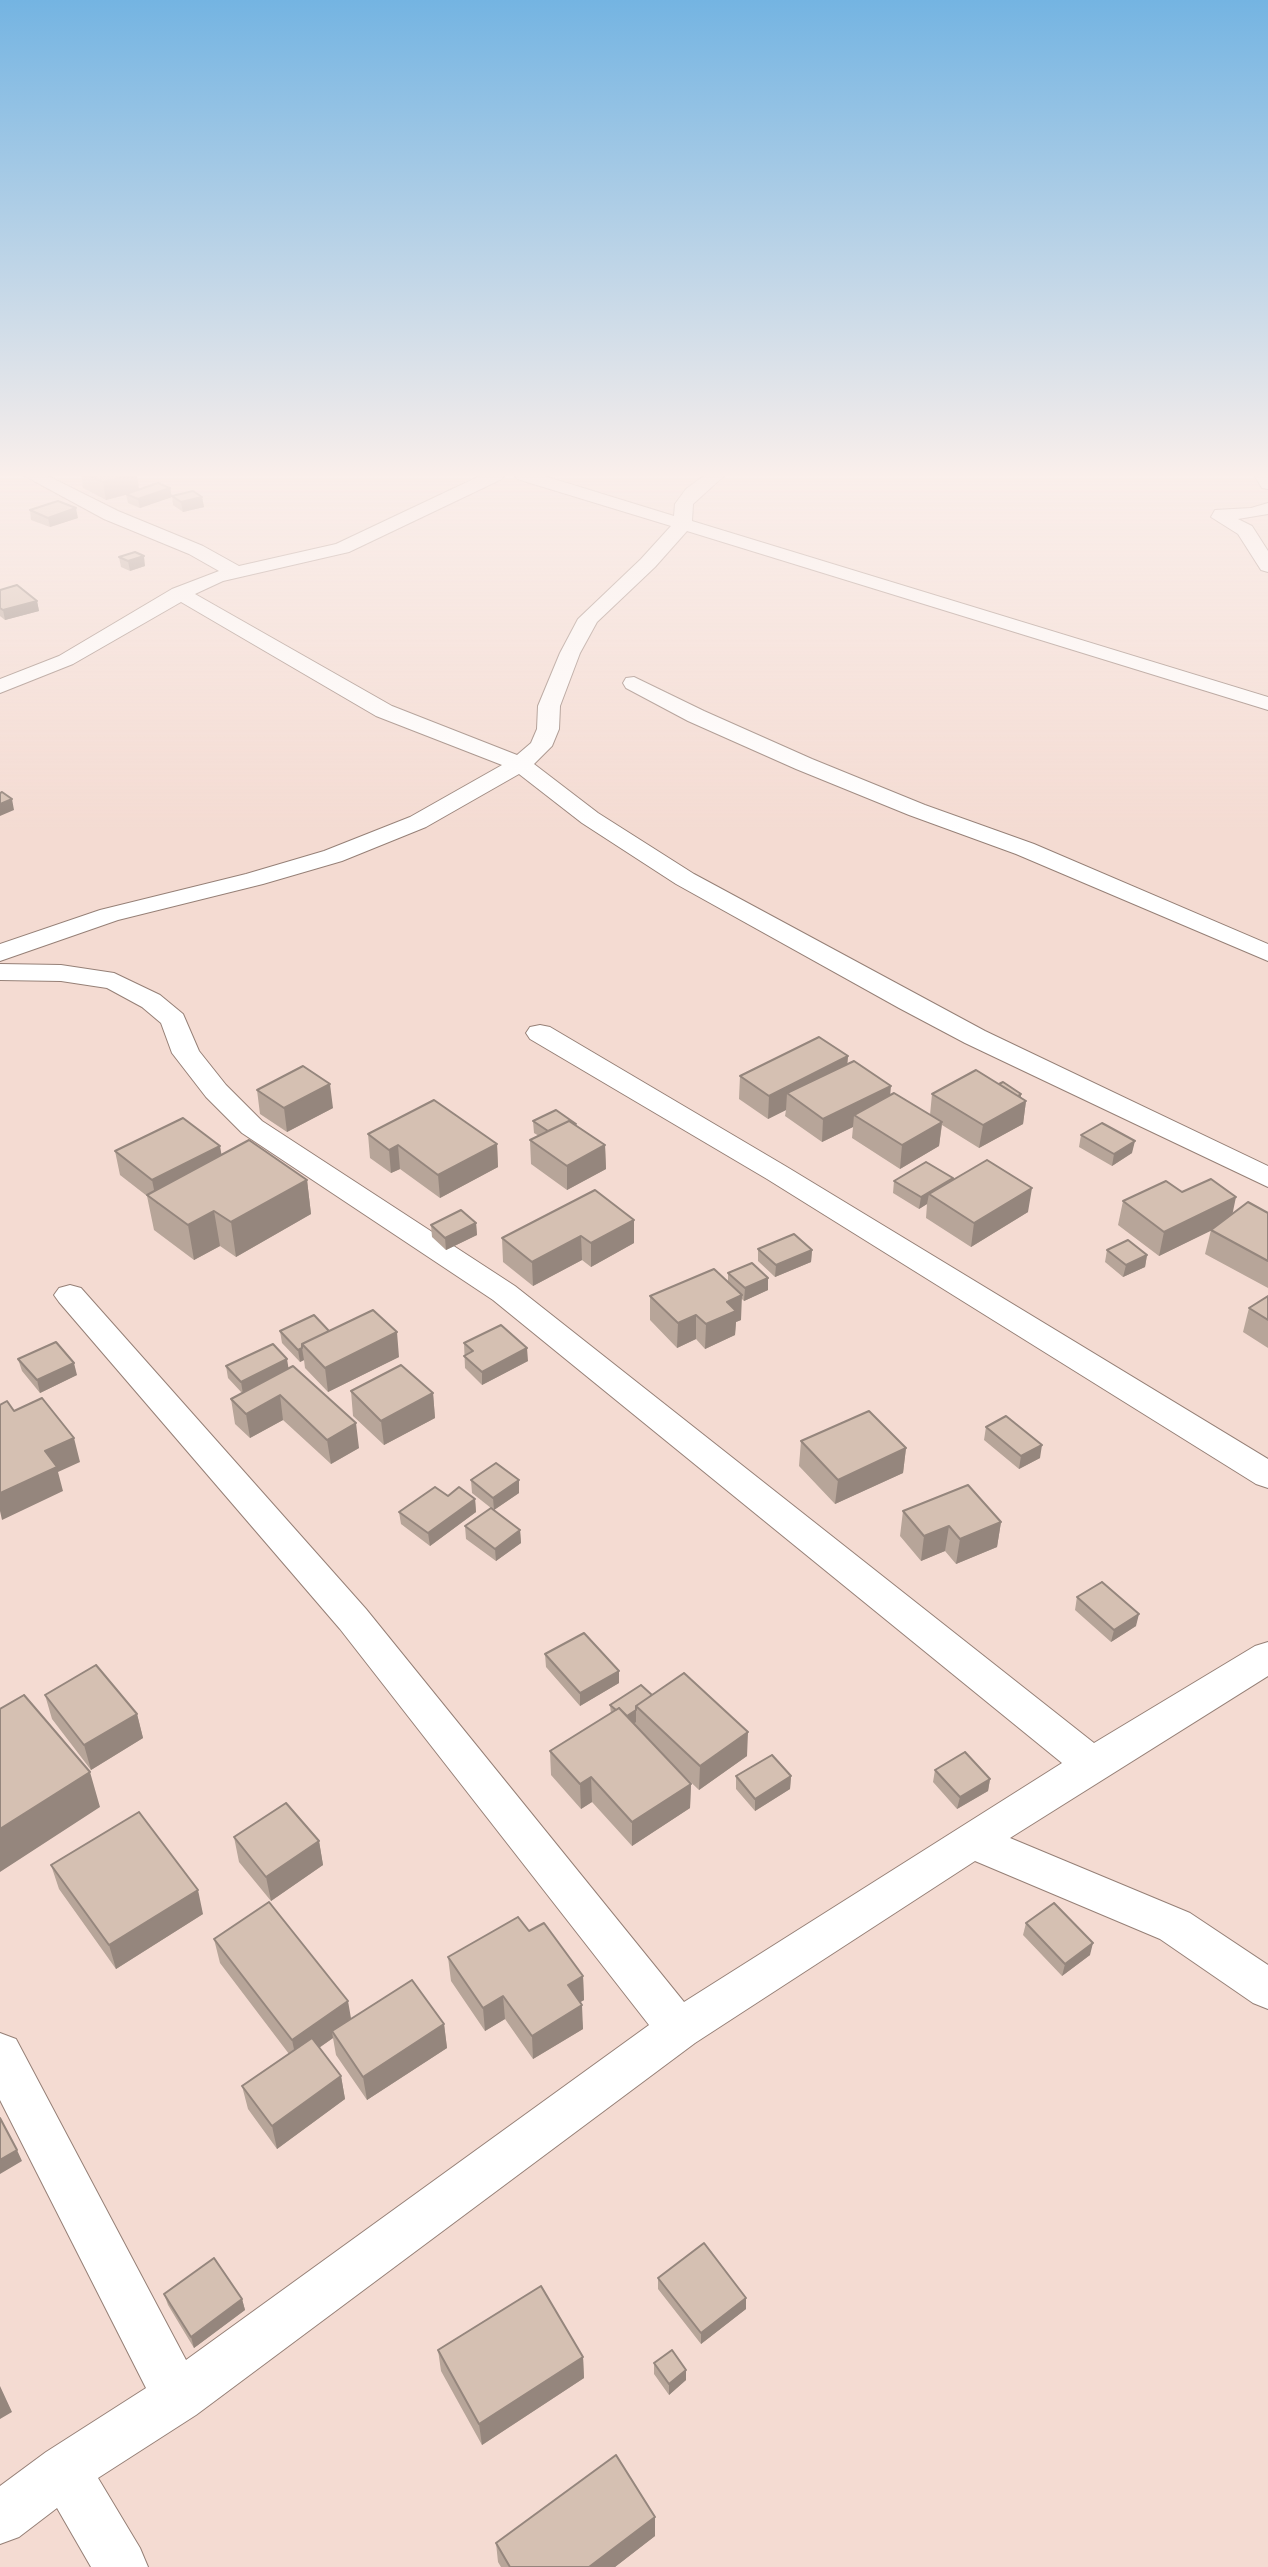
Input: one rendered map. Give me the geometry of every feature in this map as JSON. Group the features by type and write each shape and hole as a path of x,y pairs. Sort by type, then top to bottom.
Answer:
{"street":[{"path":"0,687 66,660 176,595"},
{"path":"182,595 384,711 520,764 590,818 696,885 975,1037 1268,1178"},
{"path":"0,953 108,915 254,879 332,856 418,822 520,764 541,746 548,729 549,706 570,653 589,619 615,595"},
{"path":"913,595 1268,704"},
{"path":"634,683 696,716 804,764 917,810 1025,849 1268,953"},
{"path":"0,972 61,973 114,981 151,1000 173,1020 186,1053 216,1091 252,1127 504,1293 1092,1764"},
{"path":"540,1033 777,1173 1268,1475"},
{"path":"70,1295 353,1619 678,2029"},
{"path":"0,2518 64,2470 178,2397 678,2029 1092,1764 1268,1657"},
{"path":"972,1841 1175,1926 1268,1989"},
{"path":"0,2054 178,2397"},
{"path":"64,2470 121,2567"}],"building":[{"path":"0,595 29,595 37,601 3,610 0,608"},
{"path":"2,792 12,799 0,804"},
{"path":"819,1037 848,1056 769,1096 740,1076"},
{"path":"854,1061 891,1086 823,1119 787,1093"},
{"path":"303,1066 330,1084 284,1108 257,1090"},
{"path":"976,1070 1026,1101 983,1125 932,1094"},
{"path":"1003,1082 1021,1094 1018,1096 999,1084"},
{"path":"894,1093 942,1122 902,1145 854,1115"},
{"path":"434,1100 497,1144 438,1175 398,1145 389,1150 368,1134"},
{"path":"556,1110 576,1124 569,1121 548,1131 533,1121"},
{"path":"183,1118 220,1146 152,1180 115,1151"},
{"path":"569,1121 605,1145 567,1166 530,1140"},
{"path":"1102,1123 1135,1141 1114,1154 1081,1135"},
{"path":"249,1140 307,1180 231,1222 214,1211 188,1225 147,1195"},
{"path":"987,1160 1032,1188 974,1223 929,1194"},
{"path":"926,1162 953,1178 921,1197 894,1181"},
{"path":"1211,1179 1236,1197 1164,1232 1123,1201 1166,1181 1182,1192"},
{"path":"595,1190 634,1220 591,1243 581,1236 532,1262 502,1238"},
{"path":"1248,1202 1268,1213 1268,1261 1211,1230"},
{"path":"461,1210 476,1223 445,1238 431,1225"},
{"path":"794,1234 812,1250 776,1265 758,1249"},
{"path":"1128,1240 1147,1255 1126,1265 1107,1250"},
{"path":"752,1263 768,1278 745,1288 728,1273"},
{"path":"714,1269 742,1295 727,1302 736,1311 706,1324 696,1315 678,1323 650,1296"},
{"path":"1268,1296 1268,1320 1249,1308"},
{"path":"373,1310 397,1332 325,1368 302,1344"},
{"path":"314,1315 329,1331 302,1344 302,1348 298,1350 280,1331"},
{"path":"501,1325 527,1348 482,1372 464,1356 473,1351 464,1343"},
{"path":"56,1342 74,1363 37,1380 18,1359"},
{"path":"273,1344 287,1359 241,1382 226,1366"},
{"path":"401,1365 433,1393 381,1421 351,1391"},
{"path":"293,1366 356,1423 327,1440 280,1395 246,1414 231,1399"},
{"path":"42,1398 74,1438 45,1451 57,1467 0,1493 0,1405 7,1401 14,1411"},
{"path":"869,1411 906,1448 838,1480 801,1441"},
{"path":"1006,1416 1042,1445 1021,1456 986,1427"},
{"path":"496,1463 519,1480 493,1498 471,1480"},
{"path":"968,1485 1001,1522 960,1539 949,1526 924,1536 903,1511"},
{"path":"435,1487 448,1496 459,1487 475,1499 428,1533 399,1512"},
{"path":"491,1508 520,1530 495,1549 465,1526"},
{"path":"1102,1582 1139,1614 1114,1630 1077,1597"},
{"path":"584,1633 619,1671 580,1693 545,1654"},
{"path":"96,1665 137,1714 84,1745 45,1695"},
{"path":"684,1673 748,1732 700,1766 636,1706"},
{"path":"641,1685 652,1695 627,1716 619,1708 616,1710 610,1705"},
{"path":"24,1695 90,1772 0,1829 0,1709"},
{"path":"619,1708 691,1784 632,1822 591,1777 580,1784 550,1751"},
{"path":"965,1752 990,1779 960,1797 935,1770"},
{"path":"772,1755 791,1776 755,1799 736,1776"},
{"path":"286,1803 319,1841 266,1877 234,1837"},
{"path":"139,1812 198,1890 109,1945 51,1865"},
{"path":"269,1902 348,2001 292,2040 214,1939"},
{"path":"1054,1903 1093,1943 1065,1964 1026,1923"},
{"path":"518,1917 529,1931 544,1923 583,1976 568,1985 582,2005 532,2036 503,1996 483,2008 448,1957"},
{"path":"412,1980 444,2024 363,2077 332,2031"},
{"path":"312,2038 341,2076 272,2126 242,2086"},
{"path":"0,2118 17,2150 0,2160"},
{"path":"704,2243 746,2298 701,2333 658,2278"},
{"path":"214,2258 242,2299 191,2337 164,2294"},
{"path":"541,2286 583,2357 479,2424 438,2350"},
{"path":"672,2350 686,2370 669,2384 654,2363"},
{"path":"616,2455 655,2517 589,2567 510,2567 496,2543"}]}
